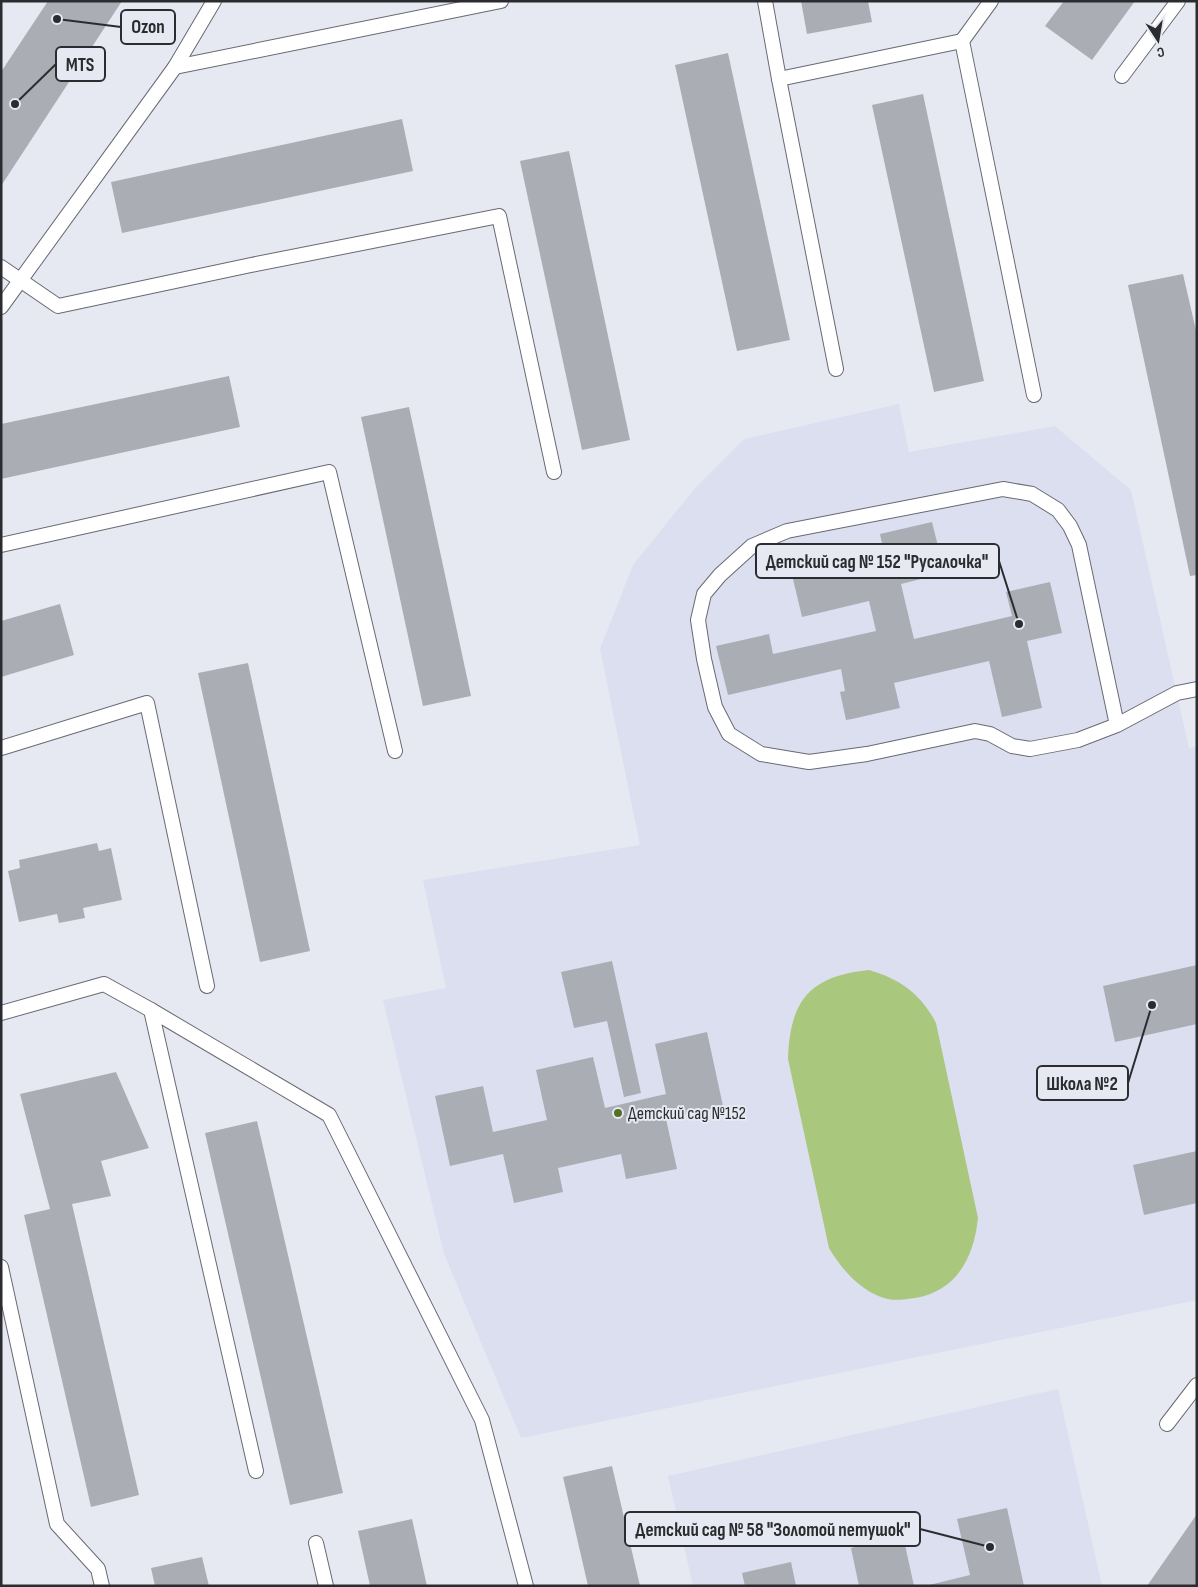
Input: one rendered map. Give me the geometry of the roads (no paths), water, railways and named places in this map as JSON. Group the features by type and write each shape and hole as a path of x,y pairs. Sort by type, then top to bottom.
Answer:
{"lane":[{"path":"1,307 175,67 214,1"},
{"path":"175,67 501,1"},
{"path":"765,1 778,79 836,369"},
{"path":"778,79 962,42 991,1"},
{"path":"1122,76 1178,1"},
{"path":"962,42 1034,395"},
{"path":"1,267 58,306 251,265 500,216 554,472"},
{"path":"1,545 329,472 395,751"},
{"path":"1117,725 1079,545 1070,526 1058,510 1032,494 1003,489 787,531 752,546 720,575 704,594 698,620 704,659 715,707 729,734 761,754 810,762 867,754 975,731 990,734 1012,746 1030,749 1078,740 1117,725 1177,693 1197,689"},
{"path":"1,748 147,703 207,986"},
{"path":"1,1013 104,984 329,1115 482,1420 526,1586"},
{"path":"151,1010 256,1471"},
{"path":"1,1268 57,1524 98,1569 102,1586"},
{"path":"1167,1424 1197,1385"},
{"path":"316,1543 326,1586"}],"place":[{"name":"Ozon","path":"57,19"},
{"name":"MTS","path":"15,104"},
{"name":"Детский сад № 152 \"Русалочка\"","path":"1019,624"},
{"name":"Школа №2","path":"1152,1005"},
{"name":"Детский сад №152","path":"618,1113"},
{"name":"Детский сад № 58 \"Золотой петушок\"","path":"990,1547"}]}
